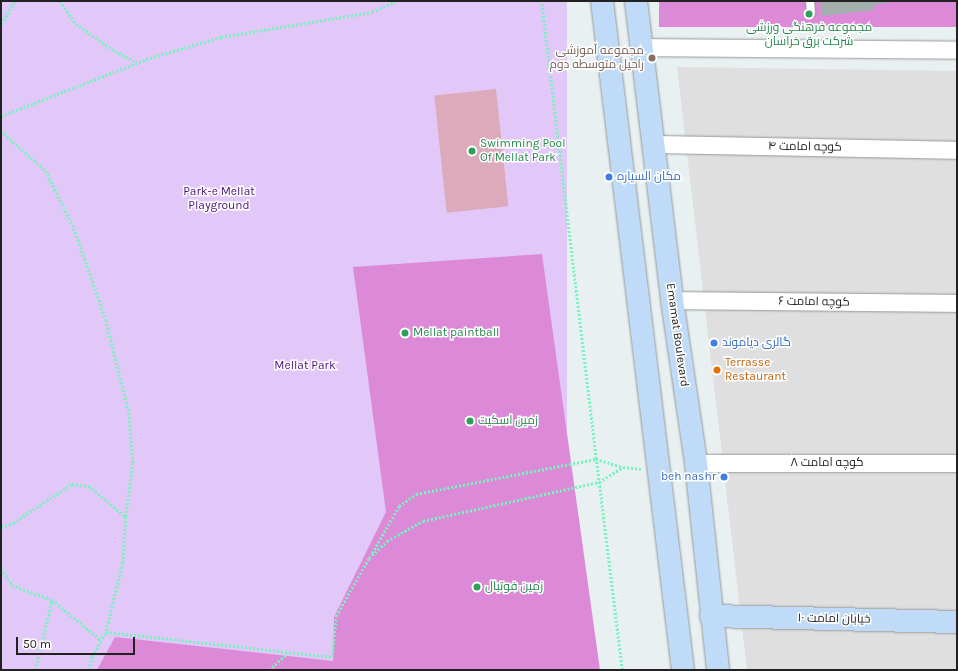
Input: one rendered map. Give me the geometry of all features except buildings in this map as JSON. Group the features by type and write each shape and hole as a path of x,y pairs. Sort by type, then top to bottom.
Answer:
{"main road":[{"path":"602,1 683,670"},
{"name":"Emamat Boulevard","path":"636,1 672,300 696,463 711,616 718,670"},
{"name":"خیابان امامت ۱۰","path":"711,616 957,622"}],"street":[{"path":"642,47 957,50"},
{"name":"کوچه امامت ۴","path":"654,144 957,150"},
{"name":"کوچه امامت ۶","path":"672,300 957,303"},
{"name":"کوچه امامت ۸","path":"696,463 957,463"}],"lane":[{"path":"810,1 811,12"}],"path":[{"path":"1,24 15,1"},
{"path":"60,1 76,24 115,51 137,63"},
{"path":"1,116 137,63 221,37 372,12 397,1"},
{"path":"541,1 622,670"},
{"path":"1,131 46,171 74,228 106,320 129,413 133,463 126,517 123,563 106,632 92,656 90,670"},
{"path":"106,632 332,657 336,616 369,558 399,506 416,494 596,459 622,467 599,482 423,521 387,541 369,558"},
{"path":"1,527 13,523 72,484 89,486 126,517"},
{"path":"1,569 12,585 52,600 101,640"},
{"path":"35,670 52,600"},
{"path":"269,670 289,653"}],"shaded area":[{"name":"مجموعه فرهنگی ورزشی شرکت برق خراسان","path":"659,1 957,1 957,27 659,27"},
{"path":"677,67 957,71 957,670 747,670"},
{"name":"Swimming Pool Of Mellat Park","path":"496,89 508,206 447,213 434,95"},
{"path":"542,254 600,670 97,670 115,637 333,661 334,617 386,512 353,267"}],"green space":[{"name":"Mellat Park","path":"1,1 567,1 567,670 1,670"}],"place":[{"name":"مجموعه فرهنگی ورزشی شرکت برق خراسان","path":"809,14"},
{"name":"مجموعه آموزشی راحیل متوسطه دوم","path":"652,58"},
{"name":"Swimming Pool Of Mellat Park","path":"472,151"},
{"name":"مکان السیاره","path":"609,177"},
{"name":"Mellat paintball","path":"405,333"},
{"name":"گالری دیاموند","path":"714,343"},
{"name":"Terrasse Restaurant","path":"717,370"},
{"name":"زمین اسکیت","path":"470,421"},
{"name":"beh nashr","path":"724,477"},
{"name":"زمین فوتبال","path":"477,587"}],"park label":[{"name":"Park-e Mellat Playground","path":"219,199"}]}
